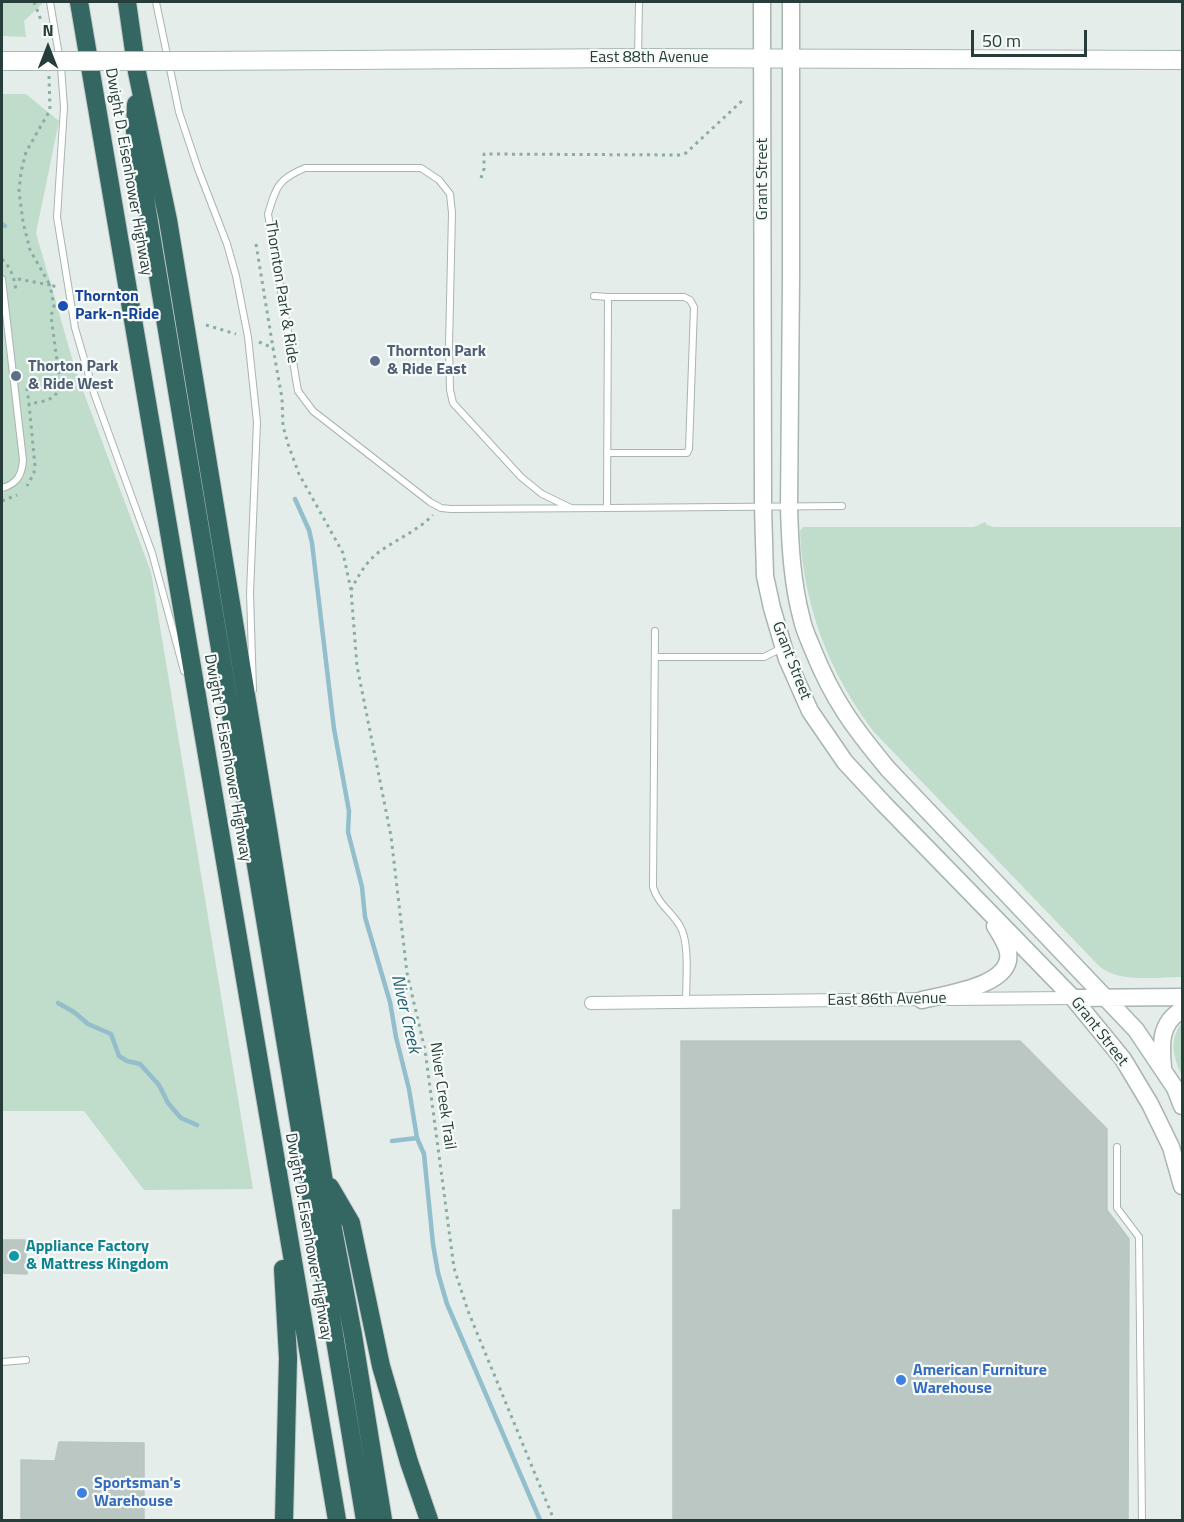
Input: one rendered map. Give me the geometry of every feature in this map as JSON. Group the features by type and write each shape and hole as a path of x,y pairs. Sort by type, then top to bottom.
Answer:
{"highway":[{"name":"Dwight D. Eisenhower Highway","path":"79,2 337,1521"},
{"name":"Dwight D. Eisenhower Highway","path":"127,2 137,72 168,220 323,1176 353,1335 383,1521"},
{"path":"137,72 135,131 141,174 365,1521"},
{"path":"273,1150 285,1281 288,1358 284,1521"},
{"path":"323,1176 351,1223 381,1366 429,1521"}],"main road":[{"name":"East 88th Avenue","path":"2,61 638,58 1182,60"}],"street":[{"name":"Grant Street","path":"762,2 765,576 783,648 810,711 845,762 1073,998 1123,1059 1170,1147 1182,1186"},
{"name":"Grant Street","path":"791,2 789,507 791,549 802,621 825,681 843,711 888,769 1136,1030 1175,1088 1182,1106"},
{"path":"922,1000 992,981 1007,964 1008,953 1005,943 984,908"},
{"name":"East 86th Avenue","path":"591,1003 1182,997"},
{"path":"1163,1069 1162,1035 1166,1025 1182,1010"}],"lane":[{"path":"50,2 61,67 64,107 57,217 75,328 94,393 152,553 210,771"},
{"path":"156,2 184,130 218,217 236,276 251,359 257,422 250,593 257,760"},
{"path":"638,58 639,2"},
{"name":"Thornton Park & Ride","path":"571,508 542,494 521,477 453,403 450,390 449,345 452,213 450,194 439,180 421,168 305,168 288,175 276,187 268,214 298,391 313,411 430,502 441,508 571,508 607,508 842,506"},
{"path":"2,279 23,460 20,477 15,483 2,488"},
{"path":"594,296 684,297 690,300 694,307 689,449 687,453 607,453"},
{"path":"607,508 608,297"},
{"path":"656,631 653,887 660,904 678,923 684,936 686,1002"},
{"path":"656,657 764,657 783,648"},
{"path":"1117,1148 1117,1208 1139,1237 1142,1521"},
{"path":"2,1362 26,1360"}],"path":[{"path":"481,178 484,154 679,155 686,153 745,98"},
{"path":"32,257 23,222 19,190 23,162 37,134"},
{"path":"256,244 273,348"},
{"path":"18,279 50,285 54,306 51,316 59,390 52,398 29,404 36,466 30,482 24,489"},
{"name":"Niver Creek Trail","path":"282,398 283,426 288,444 299,474 343,553 351,590 357,666 391,836 407,973 426,1060 454,1268 468,1311 554,1521"},
{"path":"2,501 19,493"},
{"path":"351,590 359,574 378,553 422,525 441,508"}],"green space":[{"path":"2,2 42,2 24,21 26,37 2,36"},
{"path":"2,94 26,94 59,121 36,233 76,372 151,572 253,1189 144,1190 84,1111 2,1111"},
{"path":"985,522 994,527 1182,527 1182,977 1128,977 1108,972 1100,967 874,732 844,686 821,637 813,612 802,558 800,531 803,527 974,527"},
{"path":"1182,1023 1182,1076 1175,1056 1174,1042"}],"building":[{"name":"American Furniture Warehouse","path":"681,1041 1020,1041 1107,1129 1107,1210 1129,1239 1128,1521 673,1521 673,1210 681,1210"},
{"name":"Appliance Factory & Mattress Kingdom","path":"2,1240 25,1240 27,1274 2,1273"},
{"name":"Sportsman's Warehouse","path":"59,1442 144,1443 144,1521 21,1521 21,1460 55,1461"}],"waterway":[{"name":"Niver Creek","path":"295,499 309,530 312,543 334,729 349,811 348,832 362,887 365,917 390,1002 417,1138 424,1154 438,1273 447,1304 540,1520"},
{"path":"58,1003 74,1012 88,1024 111,1034 119,1056 127,1061 140,1064 159,1085 168,1103 181,1118 197,1125"},
{"path":"392,1141 417,1138"}],"place":[{"name":"Thornton Park-n-Ride","path":"63,306"},
{"name":"Thornton Park & Ride East","path":"375,361"},
{"name":"Thorton Park & Ride West","path":"16,376"},
{"name":"Appliance Factory & Mattress Kingdom","path":"14,1256"},
{"name":"American Furniture Warehouse","path":"901,1380"},
{"name":"Sportsman's Warehouse","path":"82,1493"}]}
